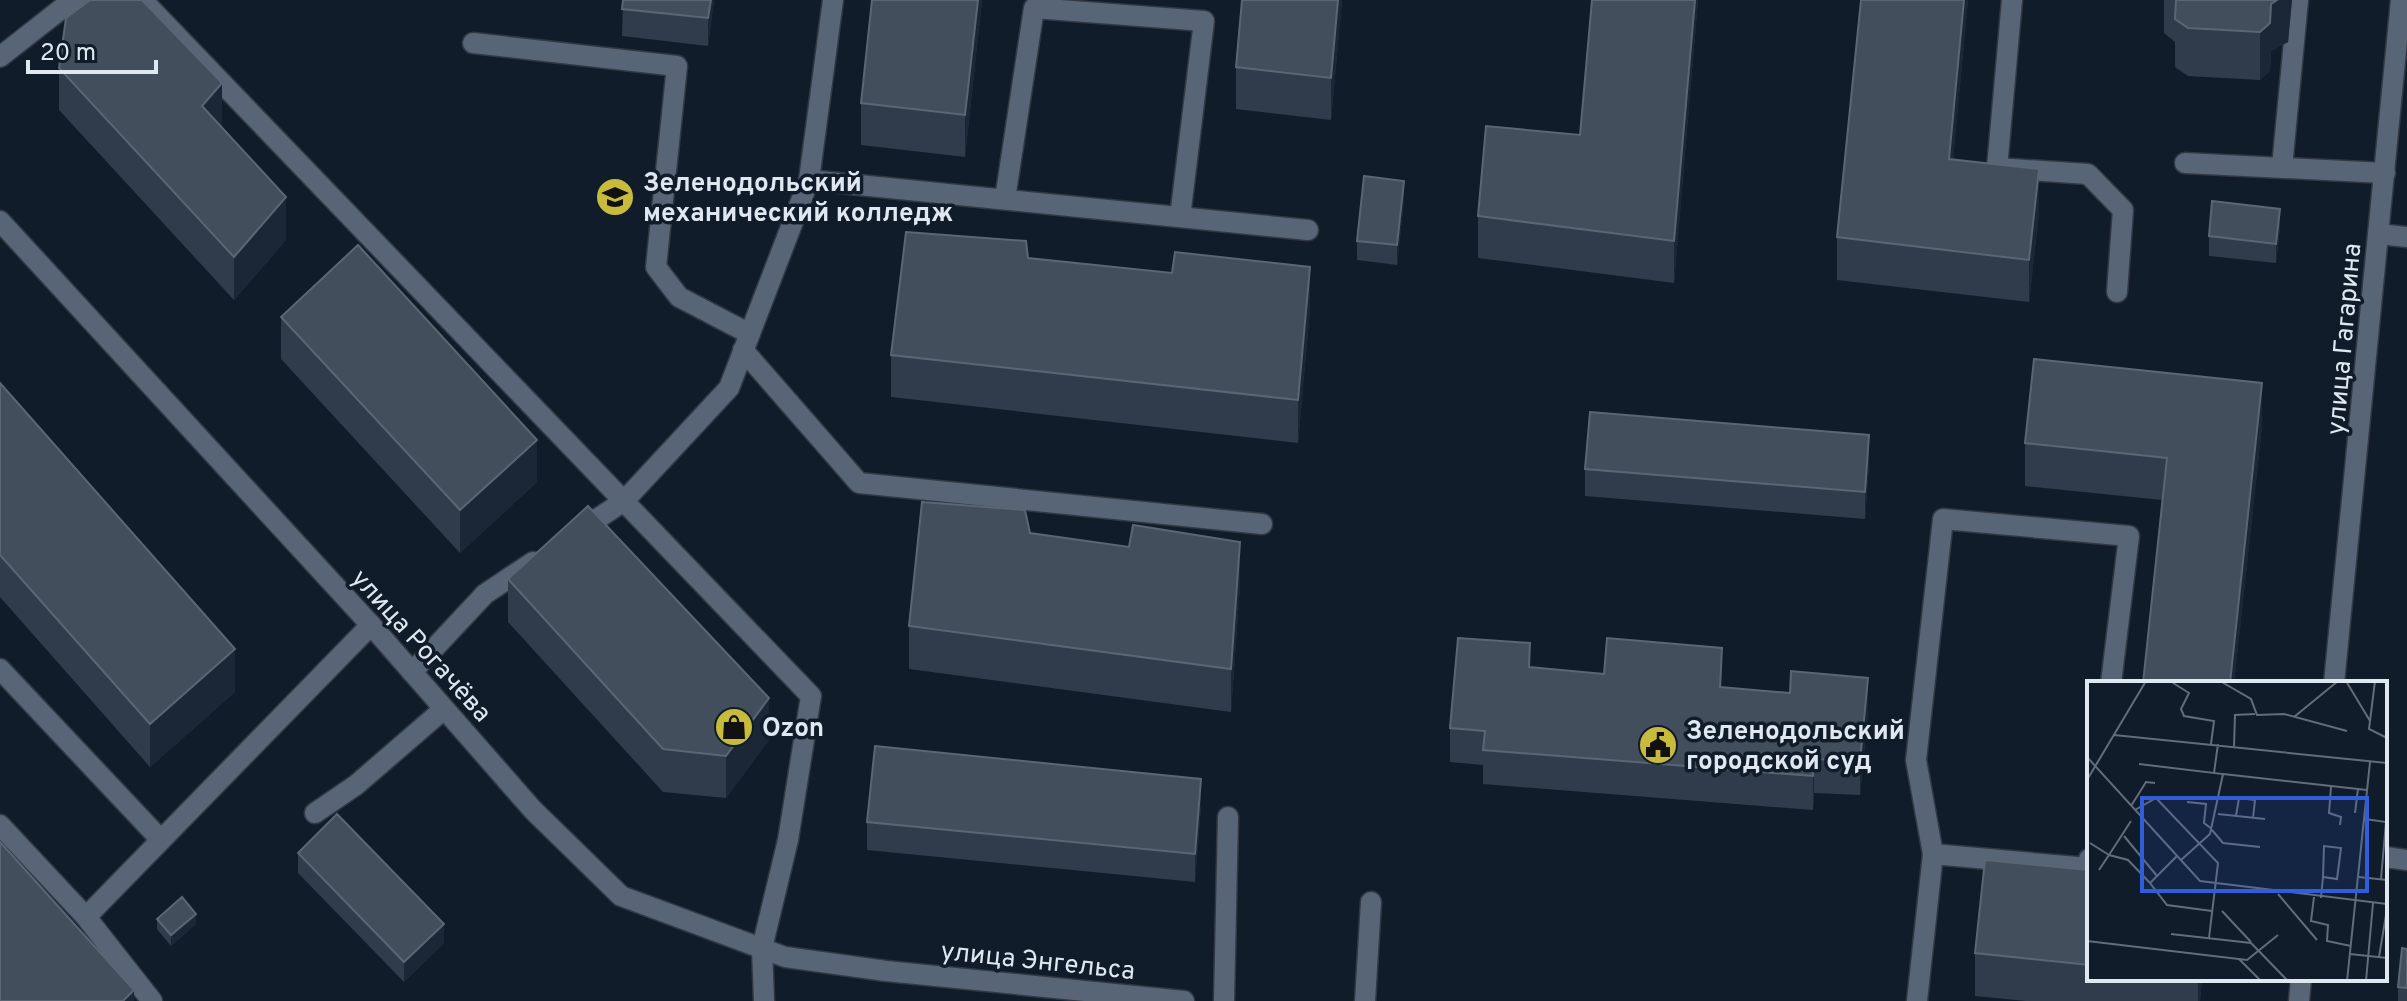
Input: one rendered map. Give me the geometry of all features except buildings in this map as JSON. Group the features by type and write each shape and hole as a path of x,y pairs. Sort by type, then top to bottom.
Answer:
{"street":[{"path":"412,672 485,594 624,501 729,388 809,180 833,0"},
{"path":"2012,0 1997,168 2088,174 2097,183 2123,210 2117,292"},
{"path":"2282,167 2298,0"},
{"path":"2401,0 2407,1"},
{"name":"улица Гагарина","path":"2334,681 2401,0"},
{"path":"0,57 65,6 148,6 811,696 788,840 762,948 764,1001"},
{"path":"1005,199 1034,8 1181,10 1204,21 1180,217"},
{"path":"473,43 677,66 656,267 679,297 746,342 859,483 1262,524"},
{"path":"2185,163 2385,173"},
{"path":"809,180 1308,230"},
{"name":"улица Рогачёва","path":"0,221 371,625 533,810 621,896 785,957 886,971"},
{"path":"2379,234 2407,237"},
{"path":"1917,1001 1933,854 1916,760 1943,519 2129,536 2111,681"},
{"path":"86,917 371,625"},
{"path":"0,669 161,840"},
{"path":"315,813 356,785 444,709"},
{"path":"1224,1001 1228,817"},
{"path":"0,825 86,917 152,1001"},
{"path":"1933,854 2087,868"},
{"path":"2387,857 2407,860"},
{"path":"1365,1001 1371,902"},
{"name":"улица Энгельса","path":"886,971 1184,1001"},
{"path":"2299,1001 2301,981"}],"place":[{"name":"Зеленодольский механический колледж","path":"615,197"},
{"name":"Ozon","path":"734,727"},
{"name":"Зеленодольский городской суд","path":"1658,745"}]}
